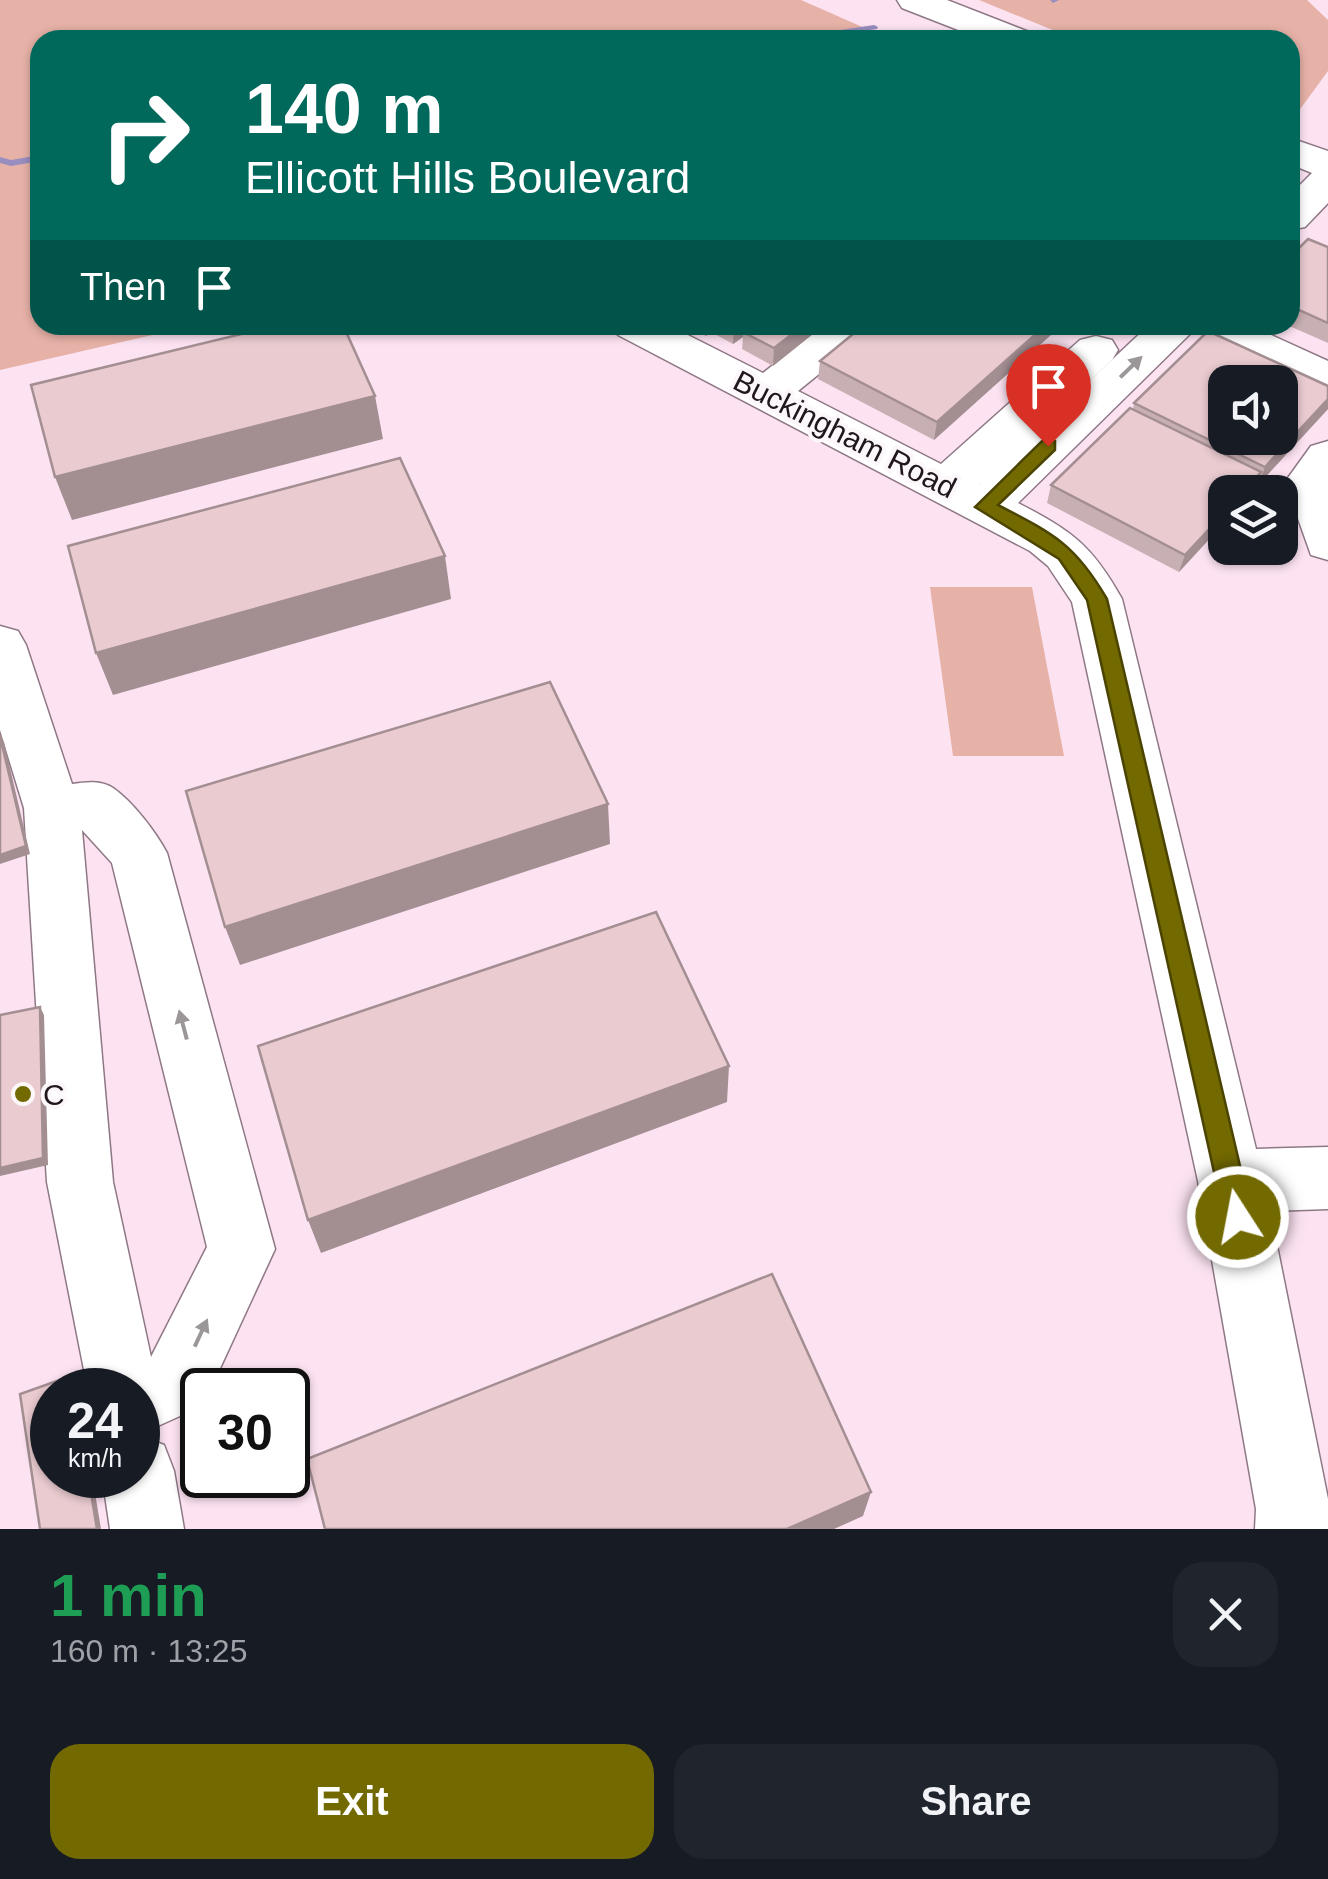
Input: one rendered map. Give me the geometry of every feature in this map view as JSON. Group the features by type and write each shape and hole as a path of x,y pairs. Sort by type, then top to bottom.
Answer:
{"street":[{"path":"915,0 991,30"},
{"path":"1300,187 1308,163"},
{"name":"Buckingham Road","path":"653,335 1048,539 1066,554 1097,599 1304,1515"},
{"path":"766,393 839,335"},
{"path":"965,496 1115,335"},
{"path":"965,496 1163,335"},
{"path":"1234,335 1328,378"},
{"path":"1328,457 1308,482 1328,543"},
{"path":"0,645 52,808 80,1182 118,1368"},
{"path":"52,808 93,804 138,853 241,1249 178,1382 160,1390"},
{"path":"1231,1180 1328,1178"},
{"path":"143,1498 148,1529"}],"shaded area":[{"path":"0,0 801,0 869,30 30,30 30,335 152,335 0,370"},
{"path":"979,0 1307,0 1328,20 1328,71 1300,109 1300,30 1052,30"},
{"path":"930,587 1032,587 1064,756 953,756"}],"building":[{"path":"1308,239 1328,247 1328,323 1300,310 1300,247"},
{"path":"238,335 348,335 375,396 55,477 31,385"},
{"path":"749,335 791,335 774,348"},
{"path":"852,335 1035,335 937,422 820,361"},
{"path":"1204,335 1217,335 1282,365 1208,365 1208,439 1134,403"},
{"path":"1298,372 1328,386 1328,399 1298,431"},
{"path":"1130,408 1208,446 1208,455 1226,455 1261,472 1208,475 1208,530 1185,555 1051,485"},
{"path":"1240,455 1276,455 1265,467"},
{"path":"400,458 445,556 96,653 68,546"},
{"path":"550,682 608,804 225,927 186,791"},
{"path":"0,736 26,846 0,855"},
{"path":"656,912 729,1066 308,1220 258,1046"},
{"name":"C","path":"40,1007 43,1158 0,1168 0,1015"},
{"path":"772,1274 871,1492 787,1529 325,1529 310,1458"},
{"path":"30,1390 30,1462 20,1394"},
{"path":"35,1498 92,1498 97,1529 40,1529"}],"waterway":[{"path":"854,30 874,27"},
{"path":"0,160 11,163 30,160"}],"place":[{"name":"C","path":"23,1094"}],"route":[{"path":"1048,446 985,507 1048,539 1066,554 1097,599 1238,1217"}]}
